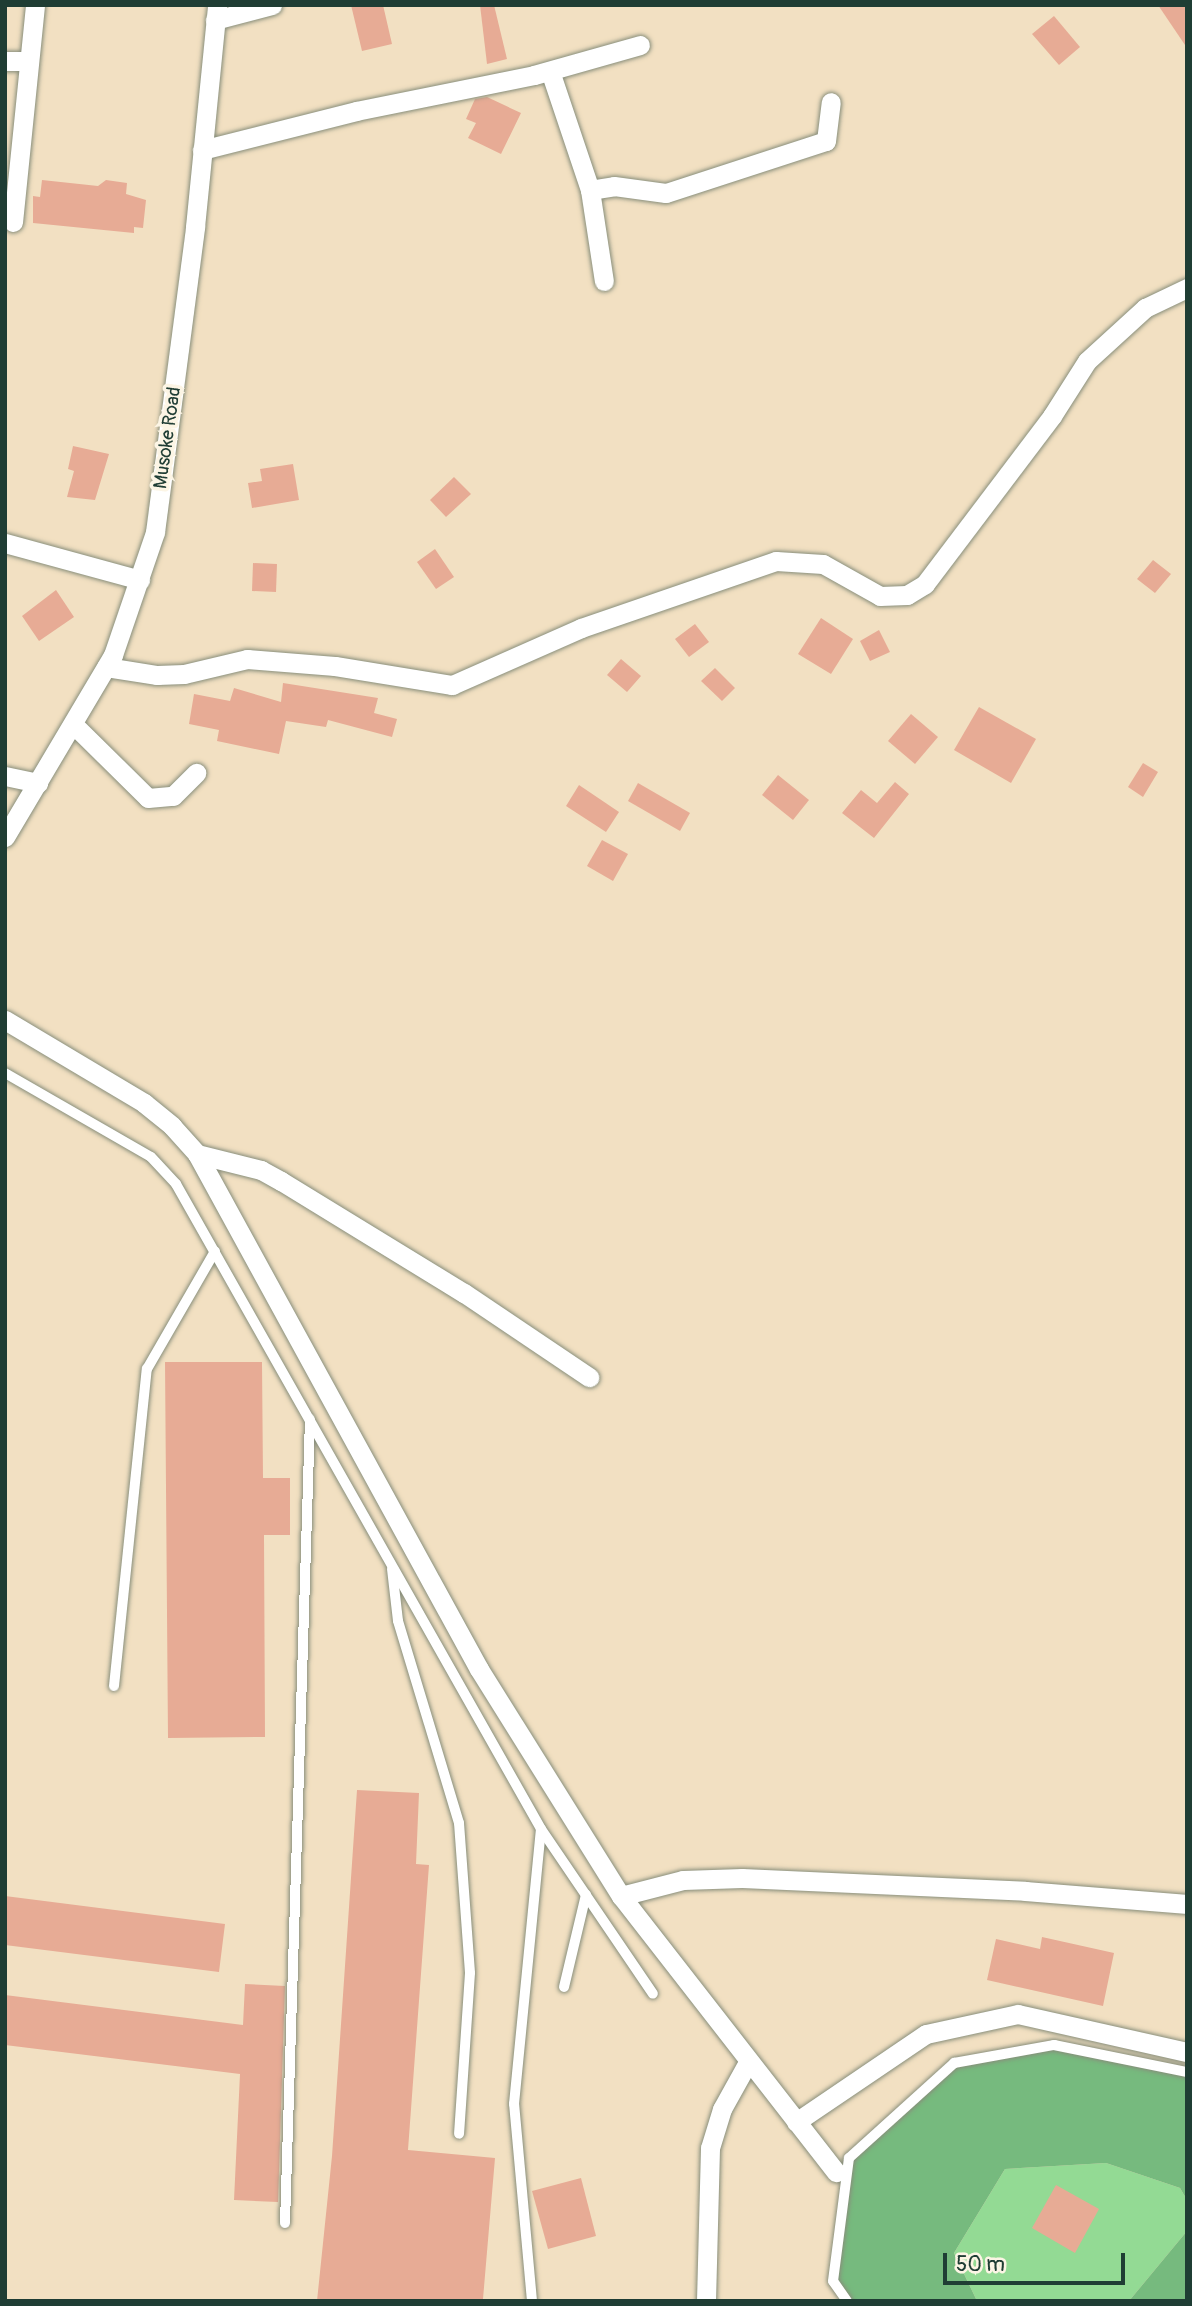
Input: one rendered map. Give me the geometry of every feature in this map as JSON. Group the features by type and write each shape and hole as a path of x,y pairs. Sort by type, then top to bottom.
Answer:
{"street":[{"path":"13,222 35,5"},
{"path":"216,13 272,5"},
{"name":"Musoke Road","path":"5,836 106,667 140,580 155,532 216,13"},
{"path":"202,150 550,71 640,45"},
{"path":"5,61 29,61"},
{"path":"550,71 590,190 604,281"},
{"path":"590,190 614,186 666,193 826,141 831,102"},
{"path":"106,667 157,675 184,674 247,659 335,666 452,685 477,678 511,657 581,628 776,561 823,564 880,596 907,595 925,584 1052,416 1087,361 1145,308 1187,288"},
{"path":"5,542 140,580"},
{"path":"73,724 148,798 173,796 196,773"},
{"path":"5,776 38,783"},
{"path":"5,1020 144,1103 197,1154 479,1669 621,1896 836,2172"},
{"path":"197,1154 261,1170 281,1181 464,1293 589,1377"},
{"path":"621,1896 683,1880 742,1878 1025,1891 1187,1904"},
{"path":"796,2122 926,2035 1018,2014 1187,2052"},
{"path":"709,2295 710,2148 722,2109 748,2062"}],"lane":[{"path":"5,1073 151,1157 176,1184 541,1829 653,1994"},
{"path":"114,1686 147,1369 215,1251"},
{"path":"285,2223 310,1418"},
{"path":"391,1561 398,1621 458,1823 470,1973 459,2134"},
{"path":"533,2301 514,2104 541,1829"},
{"path":"565,1987 586,1895"},
{"path":"847,2301 833,2281 849,2158 954,2063 1054,2045 1187,2072"}],"green space":[{"path":"1054,2045 1187,2072 1187,2200 1180,2188 1106,2163 1005,2169 954,2253 977,2301 847,2301 833,2281 849,2158 954,2063"},
{"path":"1106,2163 1180,2188 1187,2200 1187,2231 1129,2301 977,2301 954,2253 1005,2169"},
{"path":"1187,2231 1187,2301 1129,2301"}],"building":[{"path":"351,5 383,5 392,44 362,51"},
{"path":"480,5 494,5 507,59 487,64"},
{"path":"1158,5 1187,5 1187,48"},
{"path":"1054,16 1080,47 1059,65 1032,34"},
{"path":"487,97 521,113 501,154 468,138 476,123 466,119 475,99"},
{"path":"42,180 98,186 106,180 127,183 126,194 146,200 143,228 134,227 134,233 33,223 33,196 40,197"},
{"path":"73,446 109,454 95,500 67,497 74,471 68,469"},
{"path":"293,464 299,500 252,508 248,483 262,481 260,469"},
{"path":"454,477 471,494 446,517 430,500"},
{"path":"435,549 454,577 436,589 417,562"},
{"path":"1153,560 1171,574 1155,593 1137,579"},
{"path":"253,563 277,564 276,592 252,591"},
{"path":"56,590 74,617 39,641 22,616"},
{"path":"821,618 853,639 831,674 798,654"},
{"path":"695,624 709,642 689,657 675,639"},
{"path":"879,630 890,652 870,661 860,641"},
{"path":"621,659 641,676 627,692 607,675"},
{"path":"715,668 735,688 722,701 701,681"},
{"path":"283,683 378,698 374,713 397,719 392,737 328,720 326,727 286,721 279,754 217,741 219,730 189,724 194,694 230,701 234,688 281,702"},
{"path":"979,707 1036,739 1011,783 954,750"},
{"path":"911,714 938,737 915,764 888,741"},
{"path":"1143,763 1158,772 1143,797 1128,787"},
{"path":"778,775 809,800 793,820 762,795"},
{"path":"895,782 909,794 874,838 842,813 861,790 877,803"},
{"path":"638,783 690,813 680,831 628,801"},
{"path":"579,785 619,812 606,832 566,806"},
{"path":"602,840 628,854 613,881 587,866"},
{"path":"165,1362 262,1362 263,1478 290,1478 290,1535 264,1535 265,1737 168,1738"},
{"path":"357,1790 419,1793 416,1864 429,1865 408,2150 495,2158 483,2299 478,2301 317,2301 332,2156"},
{"path":"5,1896 225,1924 219,1972 5,1945"},
{"path":"1042,1937 1114,1953 1103,2006 987,1980 996,1939 1040,1949"},
{"path":"245,1984 285,1986 278,2202 234,2200 240,2074 5,2045 5,1995 243,2025"},
{"path":"581,2178 596,2236 548,2249 532,2191"},
{"path":"1056,2185 1099,2209 1075,2253 1032,2228"}]}
